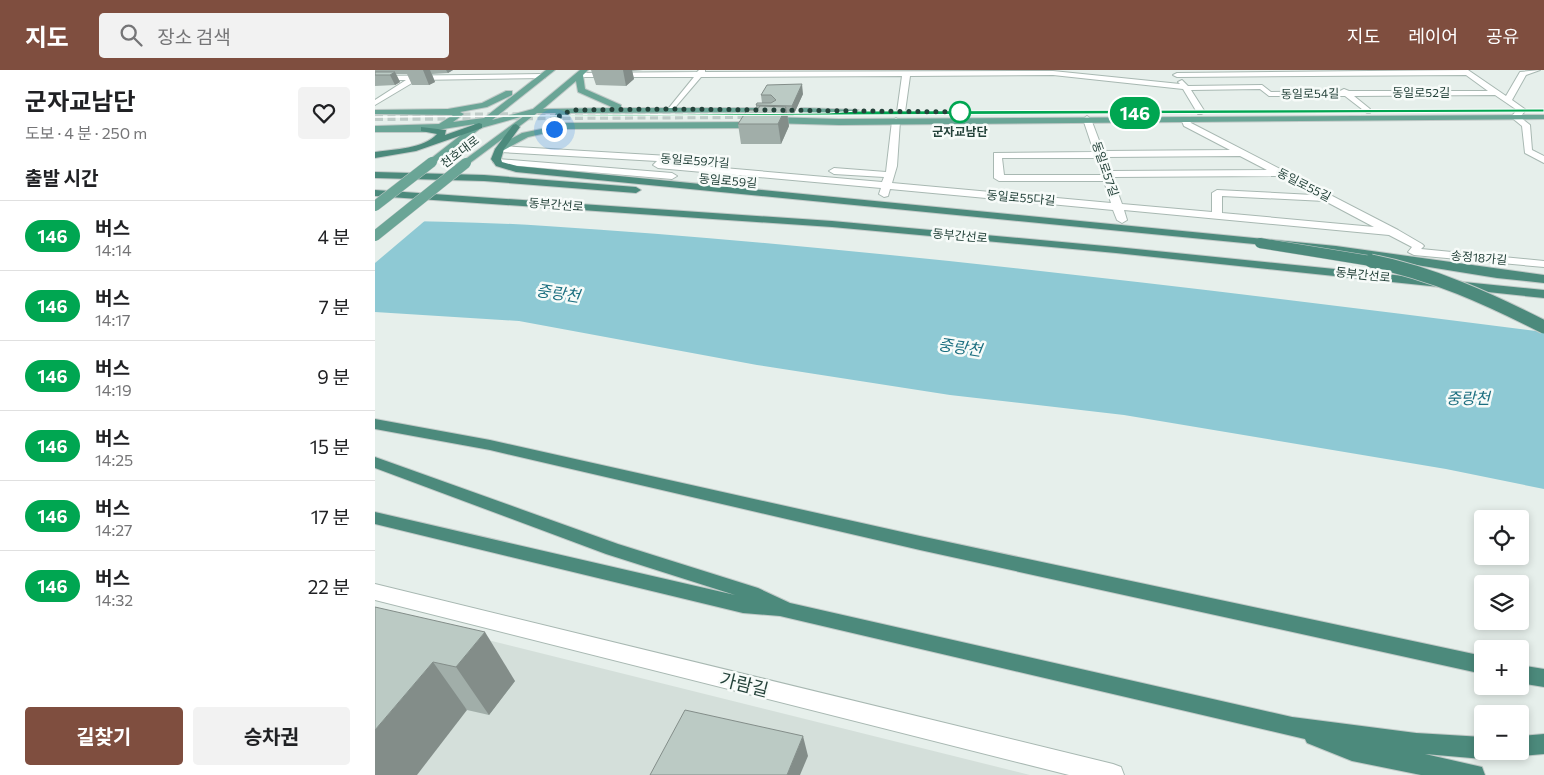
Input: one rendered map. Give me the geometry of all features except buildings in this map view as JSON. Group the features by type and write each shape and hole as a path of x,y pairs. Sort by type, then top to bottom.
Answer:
{"highway":[{"path":"375,155 413,149 482,123"},
{"path":"516,127 500,150 498,162 506,166 531,171 840,199 862,203"},
{"path":"424,129 443,132 433,142"},
{"path":"375,175 484,178 599,188 862,203 1232,241 1289,244 1368,252 1544,279"},
{"path":"424,176 479,181 538,190 753,210 832,224"},
{"name":"동부간선로","path":"375,194 832,224 1145,253 1544,294"},
{"path":"1260,243 1401,268 1483,297 1544,327"},
{"path":"375,424 490,445 901,538 1474,663"},
{"path":"375,462 612,549 751,593 785,610"},
{"path":"375,518 743,605 785,610 1292,727 1416,743 1474,747"},
{"path":"1529,676 1544,678"},
{"path":"1292,727 1352,750 1473,775"},
{"path":"1529,745 1544,744"}],"main road":[{"name":"천호대로","path":"375,206 551,70"},
{"name":"천호대로","path":"375,236 466,163 516,127 582,72"},
{"path":"582,72 581,90 613,106 637,109"},
{"path":"375,112 445,111 484,105 533,83"},
{"path":"482,123 544,103"},
{"path":"375,129 424,129 482,123 534,111 637,109 858,112 1367,111 1518,114 1544,117"},
{"path":"576,110 561,114 551,123 554,126 565,127 812,125 839,122"},
{"path":"424,129 448,123 460,114 445,111"},
{"path":"858,112 828,115 746,117 839,122 896,122 1518,114 1544,111"},
{"path":"466,163 500,150 525,135 565,127"}],"street":[{"path":"375,103 429,70"},
{"path":"1508,100 1520,72 1536,70"},
{"name":"동일로54길","path":"582,72 1041,72 1185,88 1262,87 1269,94 1347,94"},
{"path":"1175,72 1201,112"},
{"name":"동일로54길","path":"1175,72 1320,72 1367,111"},
{"name":"동일로52길","path":"1320,72 1466,72 1508,100 1518,114"},
{"path":"671,109 701,73"},
{"path":"901,112 906,73"},
{"path":"375,78 542,76"},
{"name":"동일로52길","path":"1347,94 1496,93"},
{"path":"1518,114 1526,125 1528,151 1544,160"},
{"name":"동일로57길","path":"1087,119 1122,220"},
{"name":"동일로55길","path":"1185,119 1187,124 1419,246 1414,252"},
{"path":"887,186 896,122"},
{"name":"동일로59가길","path":"500,150 665,158 890,175"},
{"path":"1241,153 997,154 999,178 1279,173"},
{"name":"동일로55다길","path":"665,158 657,165 1394,232"},
{"name":"동일로59길","path":"498,162 884,194 887,186"},
{"path":"1217,216 1217,193 1329,198"},
{"name":"송정18가길","path":"1414,252 1544,264"},
{"name":"가람길","path":"375,592 1113,775"}],"shaded area":[{"path":"375,612 1030,775 375,775"}],"water":[{"name":"중랑천","path":"375,220 525,225 796,246 1170,286 1544,332 1544,489 1446,469 1124,415 950,395 757,365 519,321 375,312"}],"pier":[{"path":"375,218 427,219 375,263"}],"tunnel":[{"path":"375,117 747,115"}],"bus line":[{"name":"146","path":"375,117 828,115 858,112 1544,111"}],"place":[{"name":"군자교남단","path":"960,112"}],"route":[{"path":"554,129 565,127 554,126 551,123 561,114 576,110 751,109 960,112"}]}
